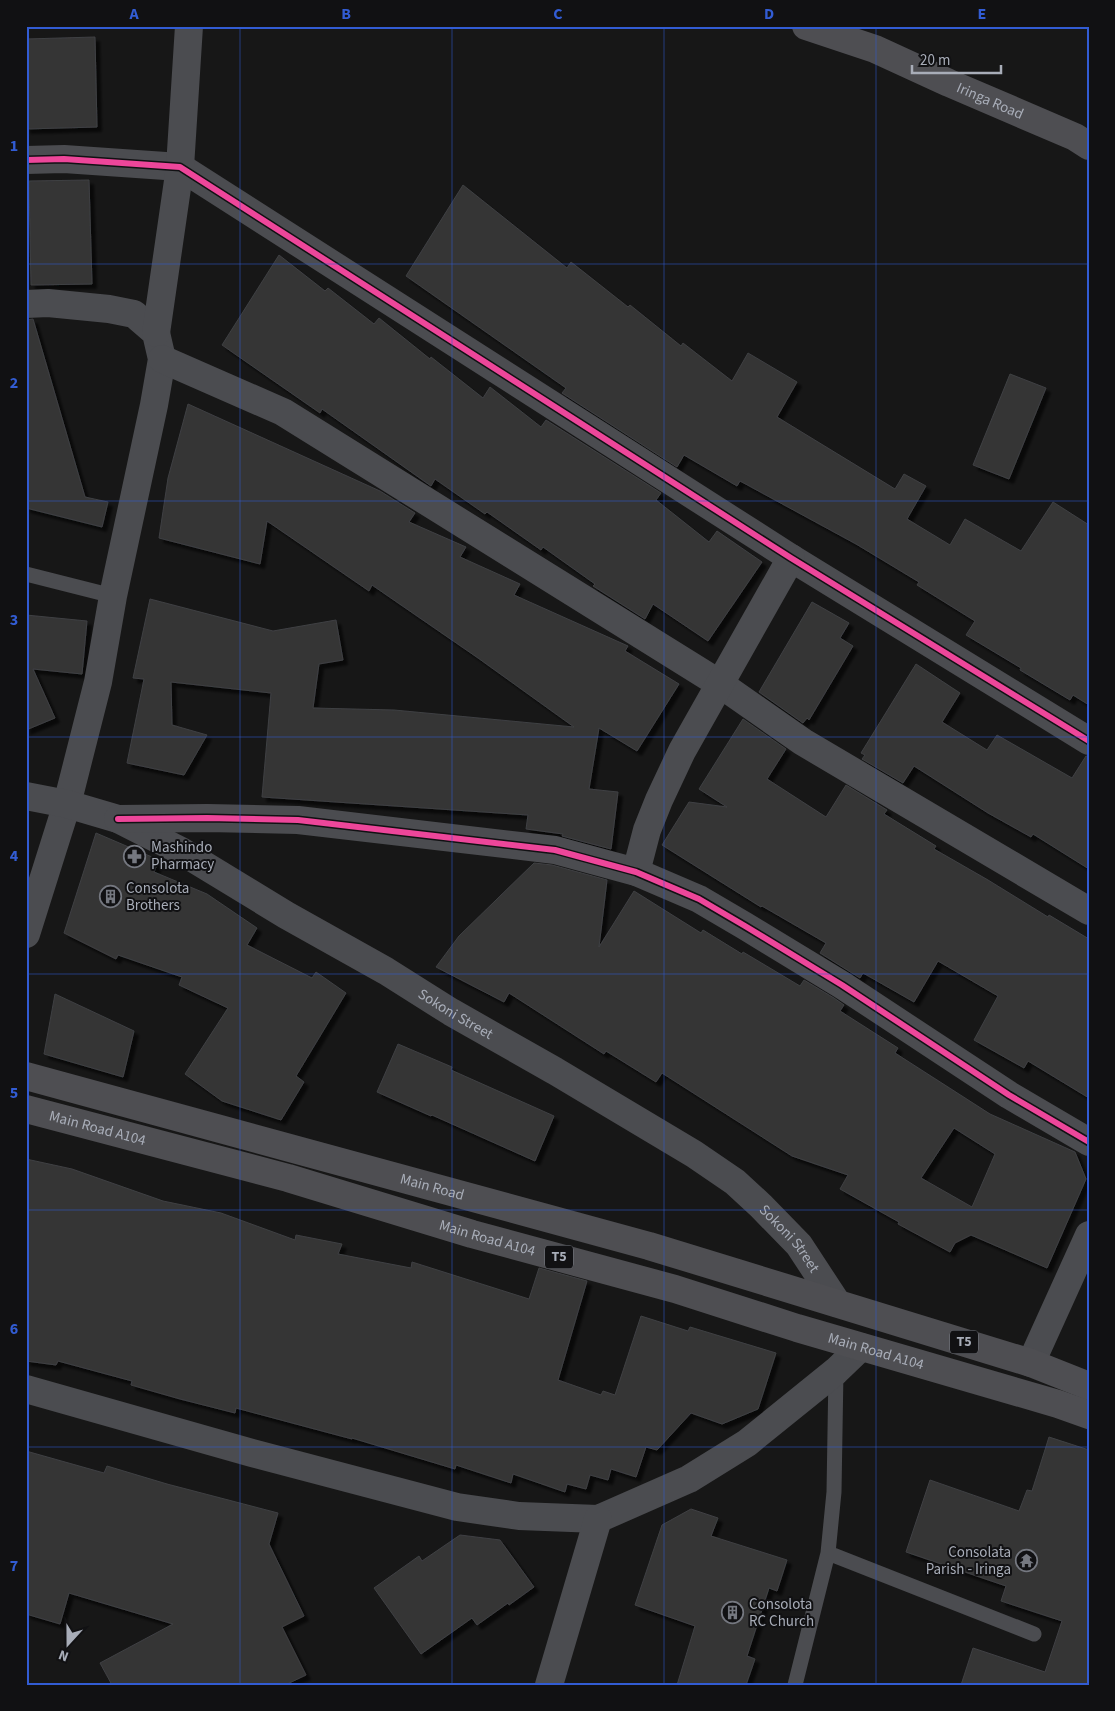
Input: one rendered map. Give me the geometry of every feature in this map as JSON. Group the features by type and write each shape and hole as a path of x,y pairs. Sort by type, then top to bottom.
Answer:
{"highway":[{"name":"Iringa Road","path":"806,26 875,48 949,83 1075,137 1089,146"},
{"name":"Main Road","path":"26,1076 649,1246 838,1303"},
{"name":"Main Road A104","path":"26,1108 288,1178 472,1234 675,1289 1089,1415"},
{"path":"472,1234 480,1200"},
{"name":"T5","path":"838,1303 1031,1363 1089,1386"}],"street":[{"path":"26,934 67,804 98,682 113,596 154,405 162,359 156,333 180,167 189,26"},
{"path":"26,160 64,159 180,167 791,558 1089,741"},
{"path":"26,304 57,304 108,309 134,314 156,333"},
{"path":"162,359 283,412 720,684 803,742 1089,910"},
{"path":"636,872 647,830 682,751 791,558"},
{"name":"Sokoni Street","path":"26,796 67,804 118,819 181,850 286,915 386,971 451,1012 554,1070 694,1154 735,1182 799,1245 838,1303"},
{"path":"118,819 298,820 555,850 636,872 699,899 842,986 1009,1095 1089,1142"},
{"path":"1031,1363 1089,1235"},
{"path":"26,1389 261,1455 457,1507 519,1516 598,1519 689,1479 747,1443 836,1371 861,1346"},
{"path":"550,1685 598,1519"}],"lane":[{"path":"26,574 113,596"},
{"path":"795,1685 828,1553 834,1492 836,1371"},
{"path":"828,1553 1034,1634"}],"building":[{"path":"95,37 97,127 26,129 26,39"},
{"path":"89,180 92,284 31,285 29,181"},
{"path":"463,185 567,268 571,262 628,307 630,305 681,346 683,343 732,381 748,353 797,382 777,417 895,489 904,474 926,486 907,519 950,545 965,519 1021,551 1053,502 1089,525 1089,705 1073,695 1070,700 966,635 975,621 917,585 919,582 856,544 740,481 737,486 684,455 677,467 562,393 566,388 406,276"},
{"path":"279,255 325,291 328,288 374,324 379,318 483,398 490,387 541,427 546,420 661,493 656,500 709,542 717,531 762,562 708,641 653,604 645,619 593,586 595,584 543,547 541,550 487,512 485,514 435,479 431,486 322,409 320,413 222,345"},
{"path":"33,319 85,497 108,502 102,527 26,508 26,320"},
{"path":"1010,374 1046,388 1009,479 973,465"},
{"path":"188,404 380,491 415,513 409,522 466,547 460,557 520,584 514,595 628,646 625,651 679,684 637,751 599,728 589,789 618,792 611,849 562,836 563,834 526,829 528,815 262,797 271,693 171,682 172,725 207,735 184,775 127,763 144,679 133,678 150,599 273,631 336,620 343,660 319,664 313,708 394,710 574,727 372,585 369,591 267,521 260,564 159,538 168,478"},
{"path":"812,602 849,623 840,638 853,646 809,720 807,718 803,723 759,692"},
{"path":"26,615 87,621 82,674 33,669 55,718 26,730"},
{"path":"916,664 960,693 942,722 987,750 997,735 1072,778 1086,756 1089,757 1089,869 1033,834 1031,837 988,813 914,766 903,783 862,759 865,755 861,753"},
{"path":"743,719 786,749 767,779 826,817 846,785 887,810 884,814 936,846 934,849 1048,917 1049,915 1089,939 1089,1098 1028,1061 1024,1068 974,1040 998,996 938,961 914,1002 863,973 860,978 820,953 826,943 761,907 662,845 689,802 727,807 699,789"},
{"path":"96,833 159,860 154,872 207,894 257,928 247,945 312,978 316,972 346,993 296,1076 304,1082 281,1120 222,1101 185,1074 228,1008 179,985 182,977 118,955 116,959 64,933"},
{"path":"534,863 552,865 607,880 599,947 634,891 701,933 703,930 800,986 804,980 844,1005 840,1011 898,1048 895,1053 990,1114 1075,1152 1086,1179 1047,1268 971,1235 955,1243 950,1252 898,1224 899,1222 840,1189 848,1175 792,1156 662,1073 656,1082 606,1051 604,1054 509,993 504,1002 436,967 459,936","holes":["954,1128 995,1154 972,1207 921,1178"]},
{"path":"55,994 134,1031 123,1077 44,1054"},
{"path":"398,1044 452,1067 451,1070 554,1116 535,1161 377,1092"},
{"path":"26,1159 72,1169 163,1201 221,1213 295,1240 296,1235 342,1244 338,1254 411,1268 412,1262 529,1299 539,1268 587,1281 558,1380 601,1395 603,1391 615,1395 641,1316 688,1331 690,1327 776,1353 758,1409 722,1424 691,1413 657,1450 646,1447 636,1477 611,1469 608,1480 590,1475 586,1489 567,1484 565,1492 513,1474 511,1483 456,1465 455,1469 352,1438 236,1408 235,1413 180,1399 131,1385 132,1381 58,1361 56,1365 26,1361"},
{"path":"1049,1437 1089,1450 1089,1685 961,1685 973,1648 1045,1672 1062,1621 1001,1601 1006,1586 906,1552 930,1480 1019,1511 1027,1490 1032,1491"},
{"path":"26,1451 104,1473 107,1466 278,1513 269,1544 304,1616 282,1627 306,1675 285,1685 112,1685 100,1663 173,1624 69,1593 60,1624 26,1614"},
{"path":"691,1509 718,1518 711,1536 787,1560 777,1591 769,1588 747,1656 755,1659 746,1685 677,1685 695,1626 635,1605 662,1525"},
{"path":"460,1535 500,1540 534,1587 477,1625 472,1618 421,1654 374,1588 419,1556 422,1561"}],"cycle path":[{"path":"26,160 64,159 180,167 791,558 1089,741"},
{"path":"118,819 298,820 555,850 636,872 699,899 745,926 842,985 1009,1095 1089,1142"}],"place":[{"name":"Mashindo Pharmacy","path":"135,856"},
{"name":"Consolota Brothers","path":"110,897"},
{"name":"Consolata Parish - Iringa","path":"1027,1561"},
{"name":"Consolota RC Church","path":"733,1613"}]}
